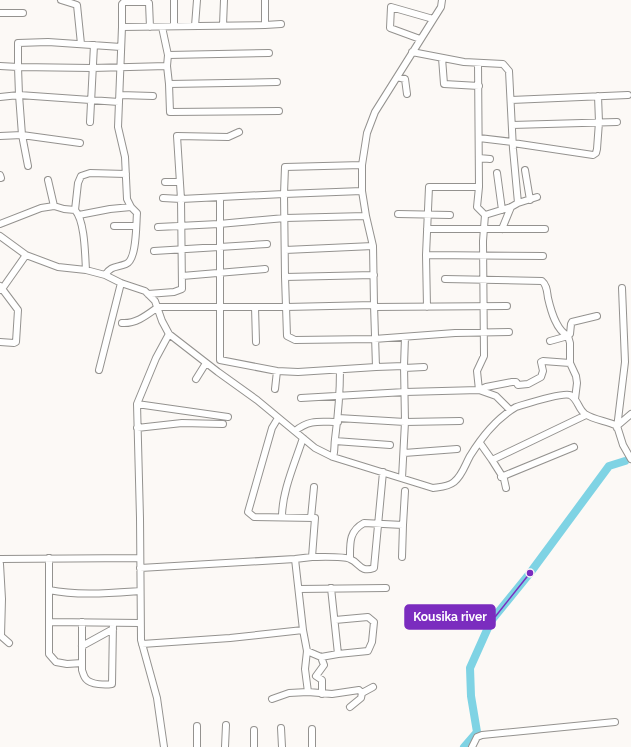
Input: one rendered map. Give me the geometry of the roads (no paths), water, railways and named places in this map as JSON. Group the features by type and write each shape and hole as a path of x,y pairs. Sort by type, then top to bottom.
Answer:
{"street":[{"path":"61,0 77,5 81,44"},
{"path":"174,0 174,26"},
{"path":"195,26 197,0"},
{"path":"223,25 224,0"},
{"path":"265,0 265,24"},
{"path":"376,367 374,339 374,246 366,216 362,191 362,165 367,133 375,112 441,7 442,0"},
{"path":"105,275 112,267 128,264 130,262 136,237 136,213 127,199 125,157 118,127 122,4 124,2 148,2 150,27"},
{"path":"420,39 390,28 392,7 433,19"},
{"path":"0,13 23,13"},
{"path":"122,27 281,24"},
{"path":"162,27 168,55 167,66 171,113 279,111"},
{"path":"28,166 22,135 19,95 18,44 48,42 121,47"},
{"path":"90,122 94,45"},
{"path":"412,52 464,62 503,64 509,71 518,203"},
{"path":"168,55 269,54"},
{"path":"442,58 444,84 479,86"},
{"path":"478,63 479,187 476,207 485,215"},
{"path":"0,66 121,68 167,66"},
{"path":"397,77 405,79 407,94"},
{"path":"169,84 277,82"},
{"path":"0,97 19,95 119,102"},
{"path":"120,95 153,96"},
{"path":"511,100 628,95"},
{"path":"479,138 593,155 596,153 599,122 598,96"},
{"path":"512,126 617,122"},
{"path":"148,294 174,292 182,289 181,199 178,136 228,137 239,132"},
{"path":"0,136 22,135 80,143"},
{"path":"479,158 490,159"},
{"path":"362,165 285,167 284,194 287,336 295,340 374,339 455,333 509,332"},
{"path":"525,170 530,200"},
{"path":"86,270 84,242 77,213 78,184 81,176 90,173 126,174"},
{"path":"498,173 502,210"},
{"path":"48,180 54,206"},
{"path":"165,182 180,182"},
{"path":"426,307 426,255 429,187 479,187"},
{"path":"163,198 220,198 362,191"},
{"path":"485,215 537,197"},
{"path":"220,198 220,360 277,370 298,372 376,367 424,367"},
{"path":"0,224 41,208 54,206 77,213 131,207"},
{"path":"502,229 510,207"},
{"path":"398,214 450,215"},
{"path":"479,390 477,371 484,356 483,279 485,215"},
{"path":"158,227 181,227 285,218 366,216"},
{"path":"114,226 136,226"},
{"path":"427,229 545,229"},
{"path":"0,236 26,255 58,267 86,270 105,275 121,283 145,291 155,301 169,334 206,363 258,400 315,448 333,457 433,488 444,487 454,483 462,474 470,457 485,435 510,410 561,395 569,395 575,399"},
{"path":"154,251 267,244"},
{"path":"285,250 374,246"},
{"path":"0,342 16,342 18,310 1,288 26,255"},
{"path":"426,255 543,256"},
{"path":"182,276 265,269"},
{"path":"285,277 374,275"},
{"path":"444,279 542,281 545,284 550,306 557,324 563,334 568,336"},
{"path":"99,370 121,283"},
{"path":"622,288 625,362 618,428 623,445 631,459"},
{"path":"122,323 129,324 144,317 158,307 507,306"},
{"path":"255,307 256,342"},
{"path":"597,316 572,322 570,324 570,334 568,336 570,343 570,363 576,376 577,383 575,399 580,410 586,415 618,428"},
{"path":"164,747 157,698 142,644 140,623 137,404 156,358 169,334"},
{"path":"550,341 568,336"},
{"path":"402,478 406,422 404,367 405,337"},
{"path":"479,390 486,387 512,382 516,382 518,385 534,382 541,377 543,371 541,362 543,361 570,363"},
{"path":"196,379 206,363"},
{"path":"275,388 277,370"},
{"path":"333,457 340,396 340,370"},
{"path":"301,398 405,392 479,390 496,396 510,410"},
{"path":"137,404 228,417"},
{"path":"618,428 631,414"},
{"path":"492,460 586,415"},
{"path":"278,418 272,428 248,512 254,517 315,518 312,557"},
{"path":"295,431 302,424 309,422 338,420 406,422 460,421"},
{"path":"138,428 182,423 222,424"},
{"path":"282,517 282,510 288,487 303,438"},
{"path":"335,442 390,445"},
{"path":"480,443 492,460 501,477 504,479 506,488"},
{"path":"501,477 574,447"},
{"path":"404,453 457,449"},
{"path":"140,568 312,557 350,558 362,569 370,570 374,568 383,472"},
{"path":"311,518 314,487"},
{"path":"402,557 405,491"},
{"path":"350,558 352,535 355,529 364,523 403,525"},
{"path":"49,558 49,654 56,662 67,664 82,663"},
{"path":"0,559 140,558"},
{"path":"295,559 303,630 307,651 305,669 308,692"},
{"path":"0,564 2,636 9,644"},
{"path":"299,590 331,588 386,588"},
{"path":"331,588 338,654"},
{"path":"49,590 60,592 91,593 140,591"},
{"path":"307,651 321,657 368,651 372,642 374,622 368,618 335,620"},
{"path":"49,622 82,622 113,626 140,623"},
{"path":"82,622 82,670 85,677 88,681 111,684 113,677 113,626"},
{"path":"82,646 113,626"},
{"path":"142,644 230,638 303,630"},
{"path":"321,657 324,664 316,676 322,680 322,694"},
{"path":"350,707 361,698 362,693 374,687"},
{"path":"272,699 289,693 308,692 332,694 359,690 362,693"},
{"path":"472,747 477,737 482,735 615,722"},
{"path":"226,725 226,747"},
{"path":"197,726 197,747"},
{"path":"281,728 282,747"},
{"path":"312,729 312,747"},
{"path":"254,730 254,747"}],"waterway":[{"path":"464,747 477,732 471,696 470,668 491,621 530,573 609,466 625,461"}],"place":[{"name":"Kousika river","path":"530,573"}]}
